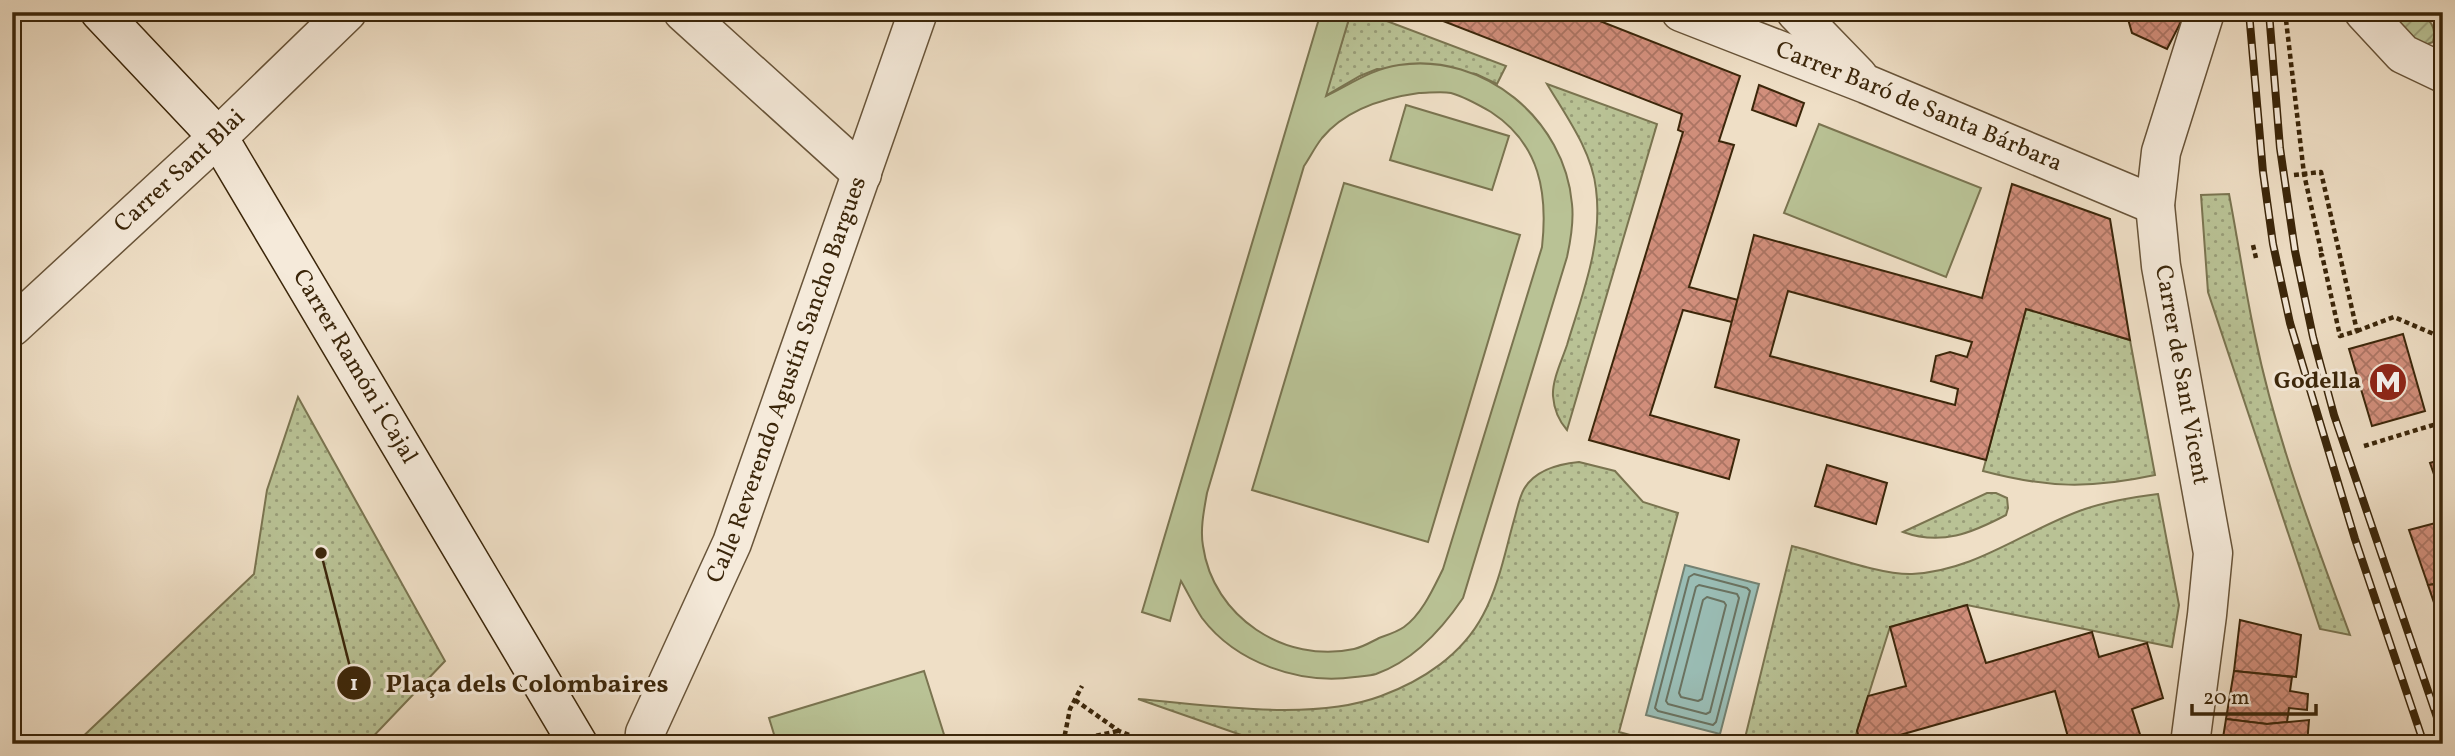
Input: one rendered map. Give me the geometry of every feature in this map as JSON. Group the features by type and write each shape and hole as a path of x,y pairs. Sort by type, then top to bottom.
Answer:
{"street":[{"name":"Carrer Ramón i Cajal","path":"100,12 218,137 578,744"},
{"name":"Carrer Sant Blai","path":"12,327 218,137 347,12"},
{"path":"683,12 862,174"},
{"name":"Calle Reverendo Agustín Sancho Bargues","path":"644,744 645,733 732,543 918,12"},
{"name":"Carrer Baró de Santa Bárbara","path":"1681,12 1867,85 2155,205"},
{"path":"1796,12 1867,85"},
{"name":"Carrer de Sant Vicent","path":"2190,744 2213,554 2161,266 2155,205 2161,152 2205,12"},
{"path":"2364,12 2403,54 2443,72"}],"path":[{"path":"2301,12 2286,20 2304,174 2319,255 2340,336 2394,317 2443,338"},
{"path":"2294,175 2321,172 2357,331"},
{"path":"2253,245 2256,258"},
{"path":"2364,446 2443,422"},
{"path":"1082,686 1070,709 1063,743 1119,731"},
{"path":"1074,700 1119,731 1152,744"}],"green space":[{"path":"1321,12 1351,12 1326,96 1370,73 1399,65 1431,64 1461,69 1489,81 1515,98 1537,120 1554,145 1566,173 1572,204 1572,230 1567,257 1463,598 1426,643 1402,661 1376,674 1334,679 1291,674 1251,659 1216,634 1202,618 1181,581 1170,621 1142,612","holes":["1447,92 1467,99 1491,112 1520,139 1537,171 1541,189 1544,227 1542,247 1443,569 1427,601 1404,627 1361,647 1328,652 1303,649 1279,642 1256,630 1237,614 1221,594 1210,571 1202,540 1207,493 1304,166 1322,138 1342,119 1366,106 1423,93"]},
{"path":"1351,12 1363,12 1506,66 1497,84 1476,74 1377,69 1325,96"},
{"path":"2392,12 2421,12 2432,26 2433,42 2422,46 2389,16"},
{"path":"1547,84 1657,124 1567,430 1556,410 1553,390 1590,268 1597,229 1596,189 1584,148"},
{"path":"1406,105 1509,136 1492,190 1390,160"},
{"path":"1819,124 1981,188 1946,277 1784,213"},
{"path":"1344,183 1520,235 1428,542 1252,490"},
{"path":"2229,194 2251,318 2274,412 2297,487 2350,635 2320,629 2208,292 2201,195"},
{"path":"2026,309 2130,340 2155,475 2110,483 2069,485 2028,481 1983,471"},
{"path":"298,397 445,661 366,744 75,744 254,574 267,490"},
{"path":"1579,462 1615,471 1643,502 1678,513 1619,732 1663,744 1267,744 1138,699 1229,708 1293,710 1354,704 1411,683 1452,654 1483,615 1497,580 1521,496 1529,482 1548,469"},
{"path":"1987,493 1996,493 2007,498 2006,515 1956,536 1930,538 1903,532"},
{"path":"2158,494 2179,605 2172,647 1967,605 1890,627 1853,744 1758,744 1758,741 1745,738 1792,546 1884,571 1912,574 1936,571 1980,557 2085,509"},
{"path":"924,671 947,744 777,744 769,718"}],"water":[{"path":"1685,565 1759,584 1720,734 1646,715"}],"building":[{"path":"1420,12 1577,12 1740,76 1719,141 1734,145 1689,287 1738,300 1732,322 1683,310 1650,415 1739,440 1729,479 1589,440 1683,132 1678,130 1682,114"},
{"path":"2126,12 2186,12 2167,49 2132,33"},
{"path":"1759,85 1804,103 1796,126 1752,110"},
{"path":"2012,184 2110,219 2130,340 2026,309 1986,460 1715,387 1754,235 1982,298","holes":["1788,291 1972,342 1967,357 1950,352 1936,356 1931,381 1958,389 1955,405 1770,356"]},
{"path":"2403,334 2425,411 2372,426 2349,349"},
{"path":"2443,459 2443,482 2437,483 2430,463"},
{"path":"1827,465 1887,483 1876,524 1815,506"},
{"path":"2443,521 2443,583 2428,585 2409,530"},
{"path":"2443,583 2443,629 2428,585"},
{"path":"1967,605 1986,663 2092,632 2099,657 2147,643 2163,698 2132,709 2143,744 2070,744 2055,691 1886,739 1888,744 1861,744 1857,731 1868,696 1906,686 1890,627"},
{"path":"2240,620 2301,635 2296,677 2234,671"},
{"path":"2234,671 2292,677 2290,691 2308,694 2307,710 2289,708 2287,722 2267,724 2226,719"},
{"path":"2226,719 2267,724 2309,720 2307,744 2222,744"}],"railway":[{"path":"2249,12 2263,172 2273,244 2290,323 2355,539 2424,744"},
{"path":"2269,12 2280,148 2295,251 2313,337 2334,415 2443,735"}],"place":[{"name":"Godella","path":"2388,382"},
{"name":"Plaça dels Colombaires","path":"321,553"}]}
